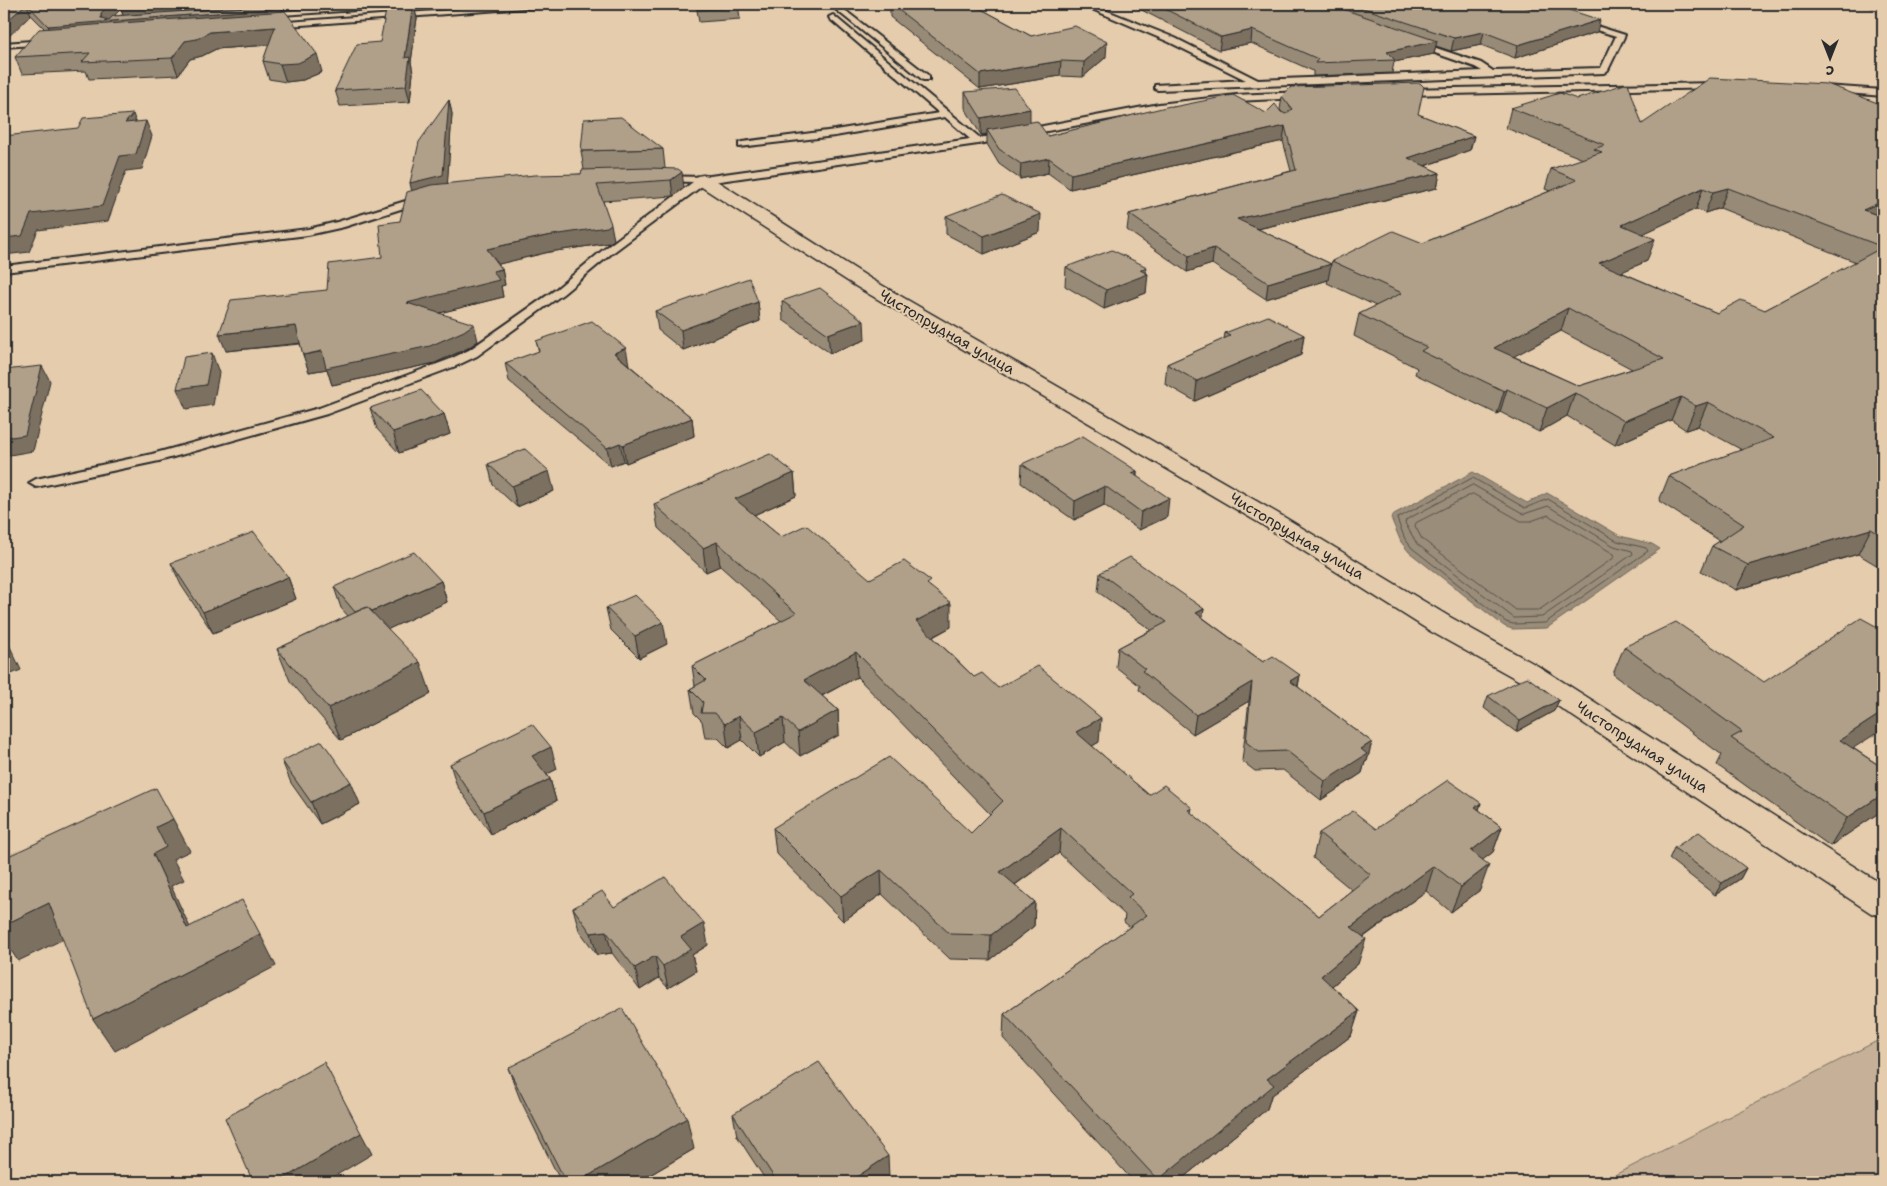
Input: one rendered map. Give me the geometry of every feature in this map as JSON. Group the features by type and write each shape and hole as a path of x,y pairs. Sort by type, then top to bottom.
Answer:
{"street":[{"name":"Чистопрудная улица","path":"703,180 864,283 1270,518 1440,624 1528,673 1883,903"}],"lane":[{"path":"267,14 273,4"},
{"path":"258,15 418,4"},
{"path":"267,26 553,4"},
{"path":"833,4 926,78"},
{"path":"1084,4 1172,40 1257,82"},
{"path":"1520,4 1566,18"},
{"path":"833,17 978,141"},
{"path":"1158,87 1604,70 1621,35 1576,20"},
{"path":"1403,39 1478,65 1490,73"},
{"path":"4,45 52,42"},
{"path":"1581,71 1599,88"},
{"path":"1390,92 1727,86"},
{"path":"1816,89 1883,93"},
{"path":"1854,91 1864,103"},
{"path":"651,178 703,180 978,141 1159,107 1264,97 1312,95"},
{"path":"1264,97 1270,106"},
{"path":"742,145 835,134 947,114"},
{"path":"36,483 154,458 324,411 473,354 559,292 606,252 703,180"},
{"path":"4,269 308,232 340,225 434,196"}],"path":[{"path":"1867,4 1883,18"}],"shaded area":[{"path":"1883,1038 1883,1182 1601,1182"}],"water":[{"path":"1473,472 1527,503 1547,493 1620,536 1652,544 1660,549 1547,628 1512,629 1504,626 1409,552 1401,542 1391,518 1394,514"}],"building":[{"path":"4,4 26,4 4,24"},
{"path":"27,4 110,4 101,13 101,18 109,20 113,16 279,5 281,8 48,26"},
{"path":"123,4 170,4 120,7"},
{"path":"413,4 405,58 410,57 406,86 335,90 357,44 380,42 387,5"},
{"path":"697,4 738,4 739,8 698,10"},
{"path":"891,4 972,4 1031,36 1075,26 1107,42 1084,62 1061,61 980,74"},
{"path":"1155,4 1328,4 1437,41 1387,52 1395,60 1315,63 1318,59 1252,30 1221,37"},
{"path":"1351,4 1517,4 1532,9 1551,4 1600,20 1518,45 1484,32 1454,38"},
{"path":"285,11 317,54 298,63 280,64 263,61 275,27 210,32 197,39 185,41 172,58 82,62 90,53 15,57 39,29"},
{"path":"1710,78 1827,84 1883,105 1883,201 1863,210 1883,217 1883,247 1883,284 1876,288 1883,290 1883,536 1871,529 1748,565 1712,546 1744,525 1669,476 1774,438 1708,402 1696,406 1681,397 1624,421 1575,393 1547,408 1507,389 1504,391 1421,351 1427,347 1359,314 1402,293 1332,261 1393,231 1423,243 1577,180 1551,169 1602,152 1594,149 1605,145 1511,108 1560,93 1577,99 1628,83 1642,124","holes":["1703,188 1713,192 1728,188 1883,247 1765,310 1741,300 1717,313 1599,263 1655,239 1622,225","1568,308 1664,359 1579,386 1494,348"]},
{"path":"1420,83 1424,87 1418,114 1474,136 1408,158 1440,173 1237,219 1331,264 1268,283 1214,248 1189,256 1129,214 1296,170 1285,126 1071,174 1049,158 1021,164 999,149 987,130 1037,121 1048,136 1170,106 1173,107 1233,95 1266,113 1275,104 1281,112 1286,114 1292,109 1282,96 1291,87"},
{"path":"1015,88 1030,109 981,118 965,92"},
{"path":"449,100 443,175 410,183 419,142"},
{"path":"133,114 125,123 146,121 136,154 120,156 102,206 31,214 22,236 4,238 4,136 78,128 83,118"},
{"path":"621,117 663,149 581,151 584,119"},
{"path":"678,169 682,172 671,180 597,185 611,224 607,227 546,236 487,249 502,269 493,271 499,280 407,303 474,324 464,331 430,346 326,368 322,351 303,355 296,326 219,334 231,300 327,290 329,264 382,257 379,224 400,221 407,192 431,185 535,175 581,174 582,170"},
{"path":"1002,195 1041,214 984,236 946,216"},
{"path":"1112,250 1147,267 1140,270 1148,274 1106,290 1066,267"},
{"path":"749,278 758,302 681,330 655,311"},
{"path":"820,288 864,321 828,334 782,301"},
{"path":"1268,316 1304,335 1197,381 1167,364 1230,336 1225,333"},
{"path":"592,321 626,348 614,353 692,418 623,445 620,443 607,448 505,363 539,351 536,341"},
{"path":"212,353 206,385 177,389 184,357"},
{"path":"42,366 25,435 4,438 4,370"},
{"path":"421,390 444,414 393,432 370,408"},
{"path":"1083,436 1137,471 1132,473 1169,498 1141,512 1105,486 1075,501 1022,464"},
{"path":"525,449 549,471 512,486 488,464"},
{"path":"770,454 794,473 735,499 781,537 806,525 870,579 904,561 931,581 927,584 951,603 916,621 974,677 982,673 998,688 1038,666 1101,718 1076,732 1149,795 1164,785 1192,808 1188,810 1319,916 1371,875 1319,833 1353,811 1376,829 1448,780 1481,803 1475,807 1502,827 1471,851 1489,865 1461,887 1434,866 1351,927 1366,939 1321,976 1359,1011 1267,1079 1274,1085 1158,1180 1004,1014 1147,915 1128,897 1132,894 1061,828 1000,872 1035,902 991,935 950,934 881,870 841,896 773,828 889,757 971,833 1003,801 856,652 804,680 838,710 798,732 783,718 756,732 739,716 725,724 715,713 701,713 703,702 690,689 706,680 692,666 796,613 717,542 703,548 654,504"},
{"path":"254,532 288,577 203,612 171,563"},
{"path":"414,552 441,581 372,611 367,607 355,612 334,587"},
{"path":"1130,557 1204,609 1196,613 1263,662 1273,656 1300,675 1290,681 1372,742 1361,749 1367,754 1325,781 1287,751 1259,752 1246,742 1252,682 1196,715 1142,671 1145,669 1118,648 1167,622 1100,573"},
{"path":"635,595 663,622 635,636 606,608"},
{"path":"367,607 420,662 328,708 277,649"},
{"path":"1861,618 1883,630 1883,712 1840,740 1883,768 1883,794 1847,818 1731,738 1742,732 1624,647 1676,622 1764,682"},
{"path":"4,638 9,648 4,650"},
{"path":"1527,677 1559,700 1520,721 1488,696"},
{"path":"532,724 551,747 532,756 550,779 484,812 450,764"},
{"path":"322,741 351,782 311,802 282,761"},
{"path":"156,788 173,819 156,827 166,847 153,854 187,928 242,900 260,934 93,1019 49,903 4,925 4,858"},
{"path":"1699,832 1746,868 1722,883 1674,848"},
{"path":"665,877 704,923 681,937 691,949 663,966 655,956 635,968 606,931 591,933 573,908 602,891 614,907"},
{"path":"622,1008 687,1118 578,1182 566,1182 508,1068"},
{"path":"324,1062 361,1133 278,1182 253,1182 225,1118"},
{"path":"819,1062 888,1156 849,1182 777,1182 733,1114"}]}
